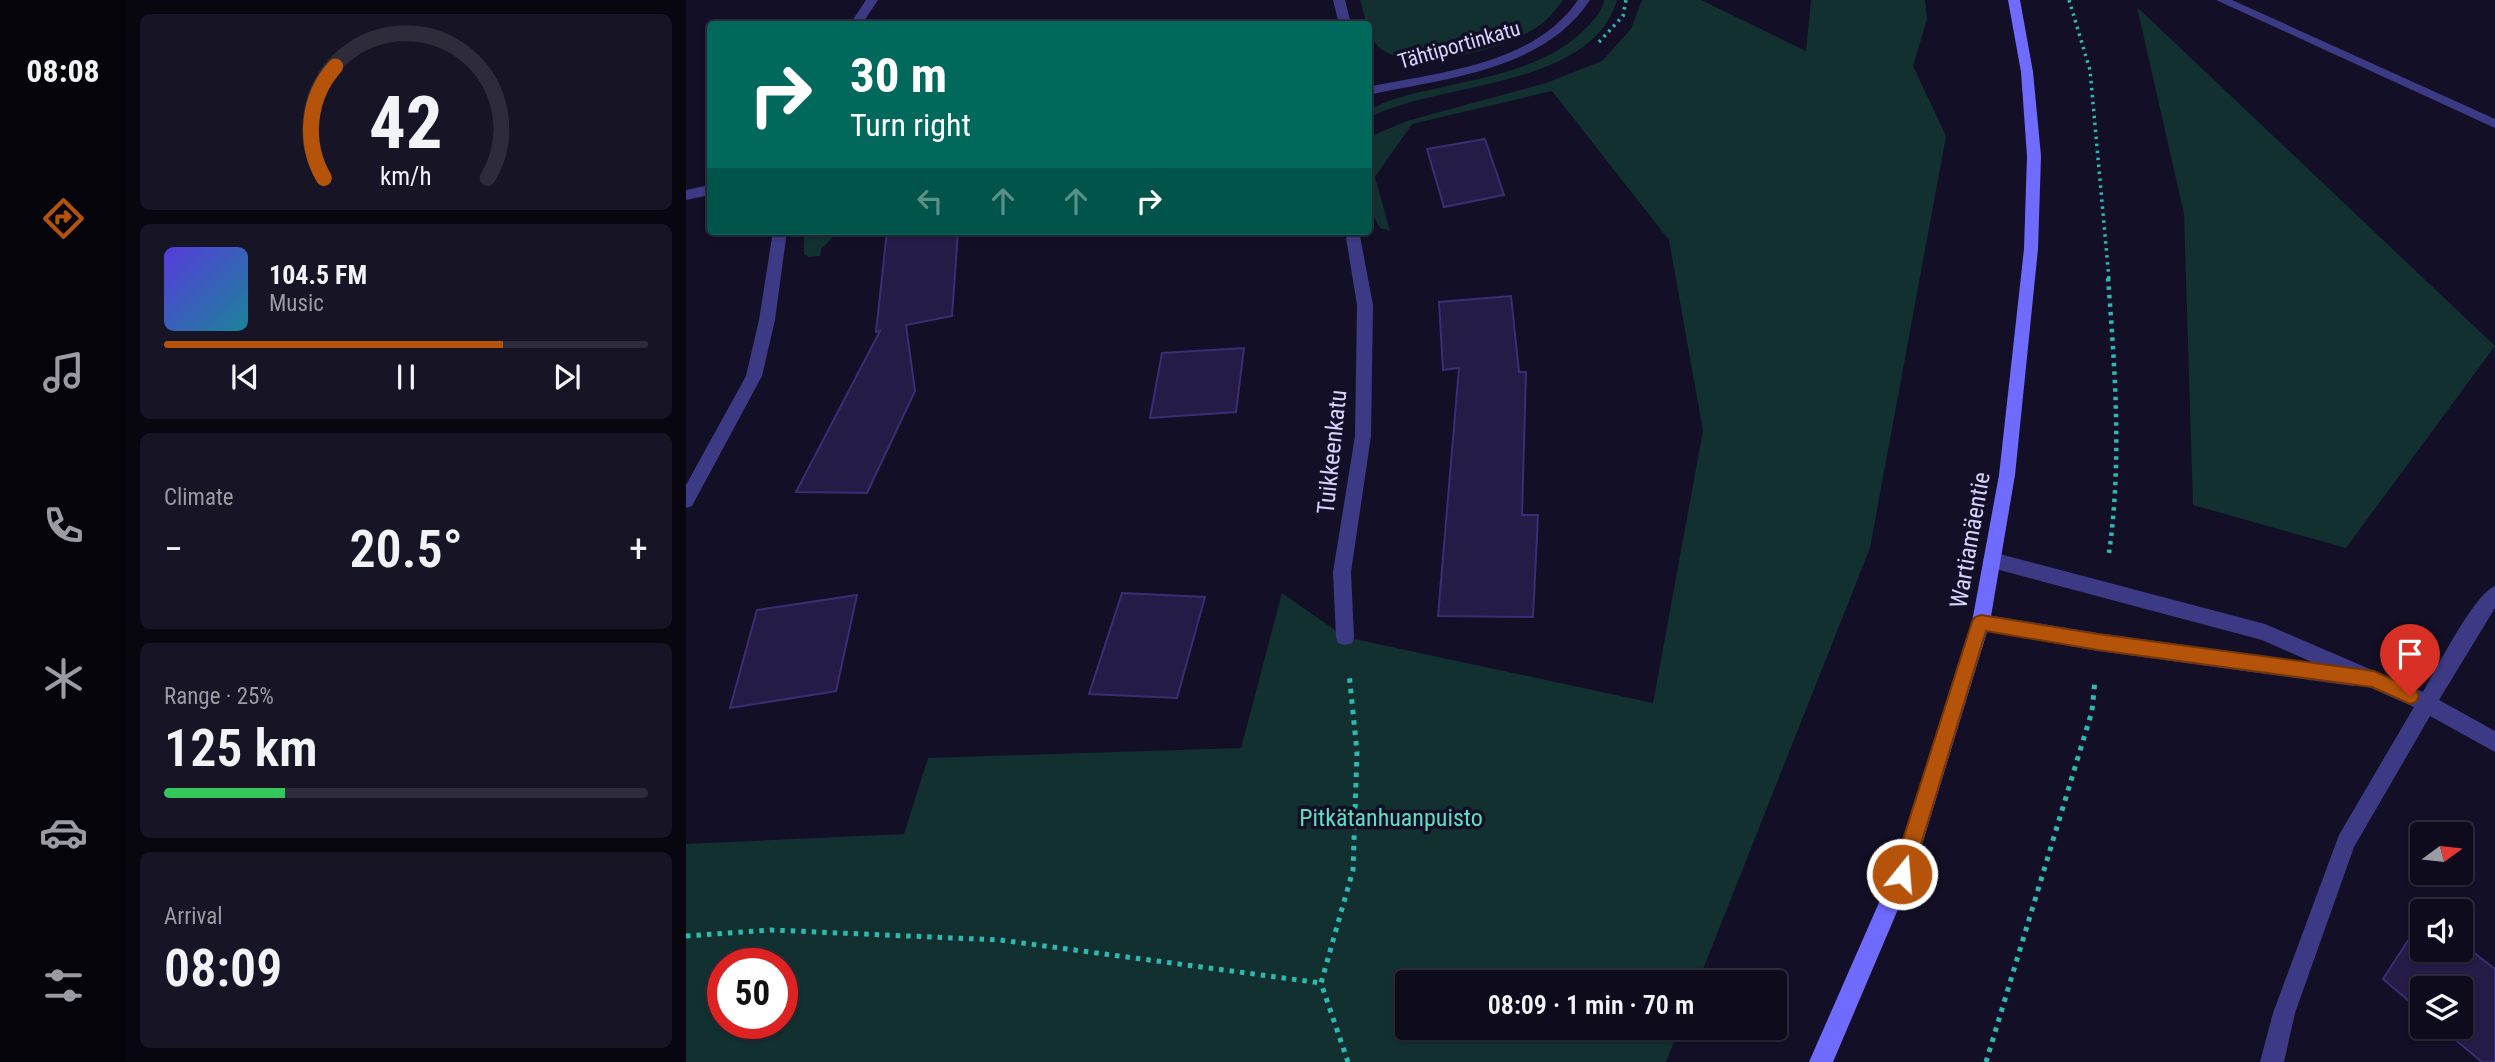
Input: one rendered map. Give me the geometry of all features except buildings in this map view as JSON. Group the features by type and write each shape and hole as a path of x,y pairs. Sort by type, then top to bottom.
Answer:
{"main road":[{"name":"Wartiamäentie","path":"1821,1062 1902,874 1981,622 2007,474 2031,249 2034,156 2027,72 2014,0"}],"street":[{"path":"858,21 873,0"},
{"path":"1339,0 1344,21"},
{"name":"Tähtiportinkatu","path":"1372,90 1483,63 1537,44 1560,29 1584,0"},
{"path":"2222,0 2495,124"},
{"path":"686,195 707,191"},
{"path":"686,501 754,376 767,320 779,235"},
{"name":"Tuikkeenkatu","path":"1345,637 1342,572 1363,436 1365,305 1353,235"},
{"path":"1992,560 2265,632 2428,704 2495,742"},
{"path":"2272,1062 2284,1013 2346,842 2480,612 2495,594"},
{"path":"1981,622 2098,642 2374,679"}],"path":[{"path":"2069,0 2090,70 2101,174 2115,368 2116,505 2103,591"},
{"path":"1345,637 1357,752 1353,870 1321,982 1348,1062"},
{"path":"1986,1062 2092,711 2098,642"},
{"path":"686,936 771,930 1000,940 1321,982"}],"green space":[{"path":"1360,0 1563,0 1541,24 1522,35 1482,50 1436,59 1396,56 1381,49 1372,36 1372,21 1366,21"},
{"path":"1604,0 1617,0 1602,29 1577,51 1545,67 1509,79 1398,106 1372,117 1372,109 1390,100 1534,62 1571,41 1600,11"},
{"name":"Pitkätanhuanpuisto","path":"1642,0 1701,0 1806,51 1811,0 1925,0 1927,19 1913,66 1946,136 1870,548 1703,970 1395,970 1395,1040 1675,1040 1666,1062 686,1062 686,844 904,834 928,758 1241,748 1282,593 1345,637 1653,703 1703,431 1669,240 1552,91 1412,124 1375,177 1390,231 1380,228 1372,210 1372,136 1407,121 1546,83 1602,61 1631,29"},
{"path":"2137,7 2495,346 2346,548 2193,505 2184,214"},
{"path":"804,235 835,235 821,249 820,256 809,257 804,254"}],"route":[{"path":"1902,874 1981,622 2098,642 2374,679 2410,696"}]}
